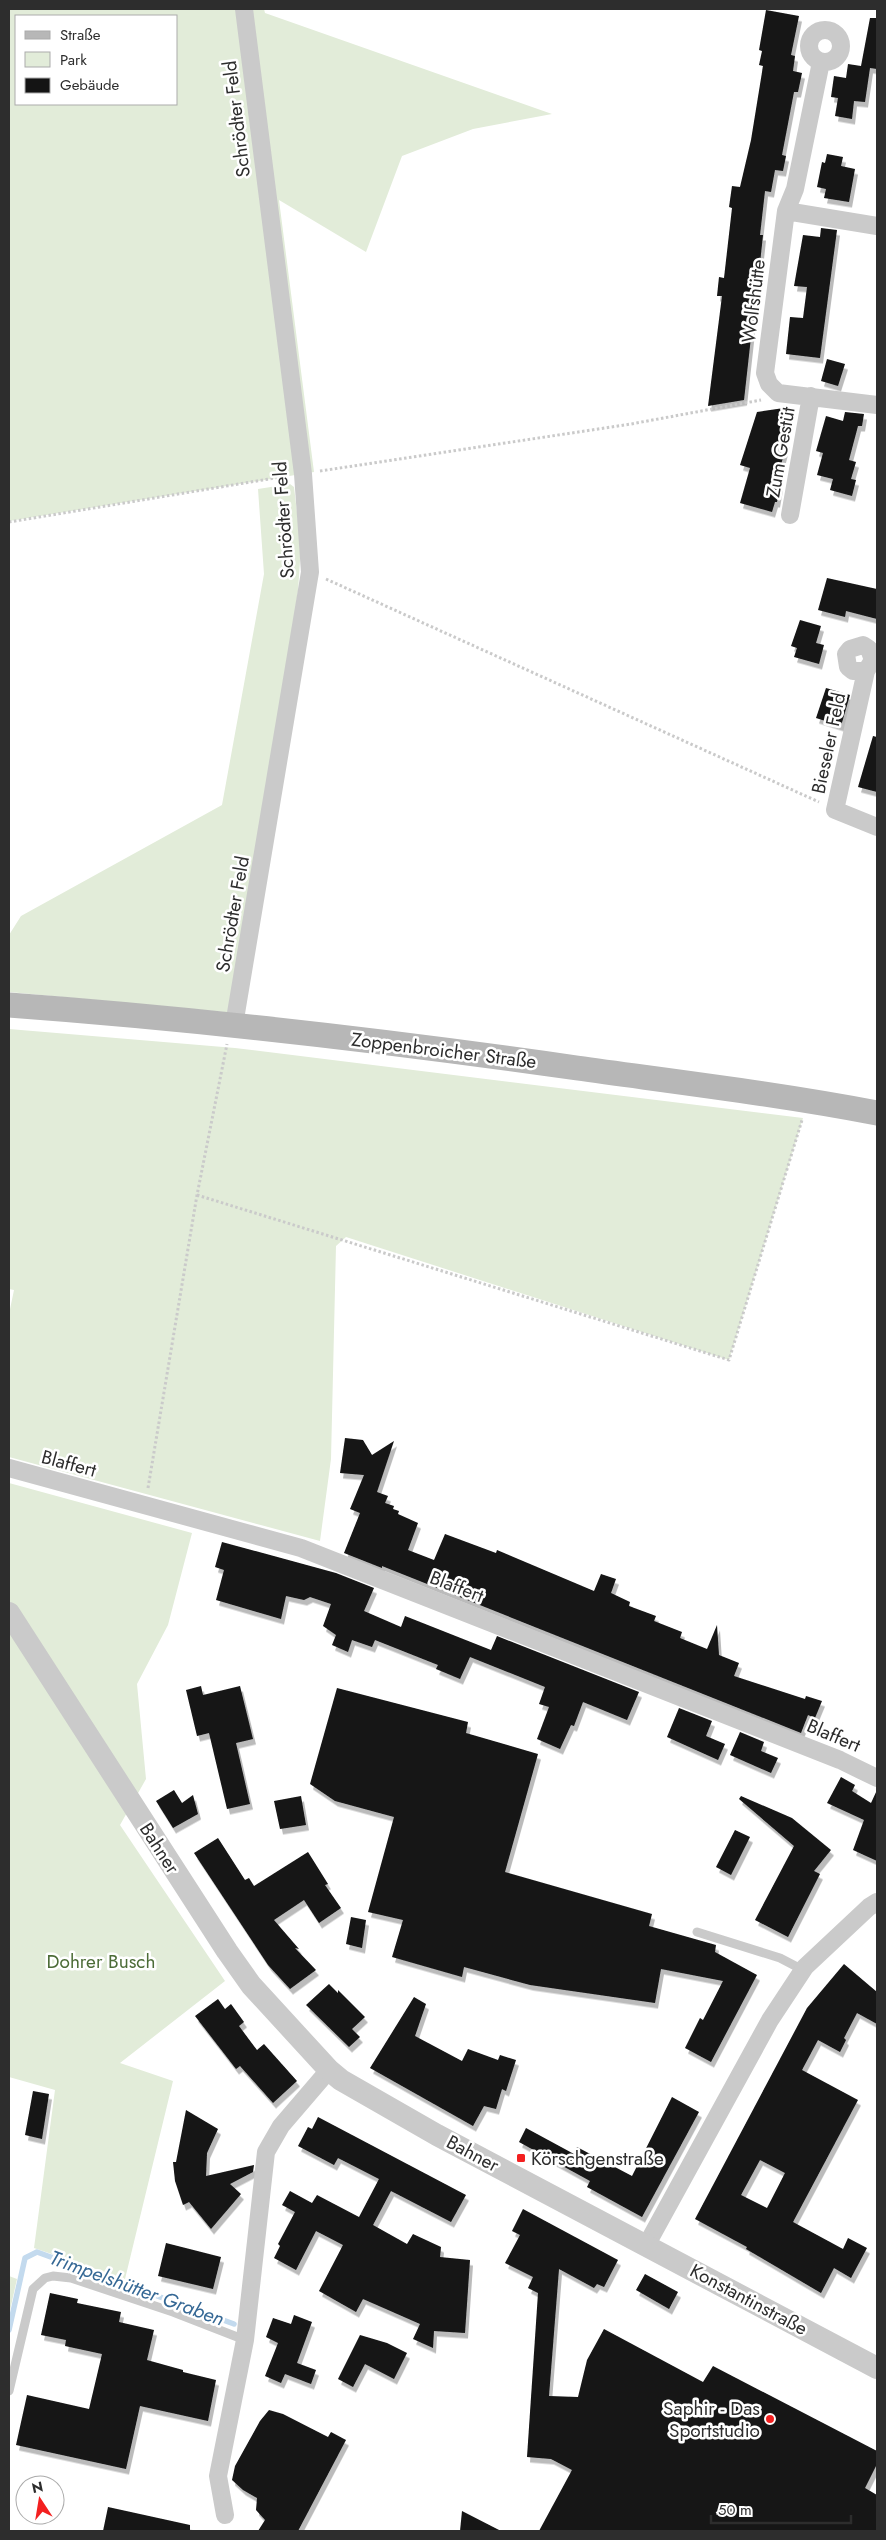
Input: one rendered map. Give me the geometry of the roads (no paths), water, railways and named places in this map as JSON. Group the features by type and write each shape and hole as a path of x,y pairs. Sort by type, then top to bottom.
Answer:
{"main road":[{"name":"Zoppenbroicher Straße","path":"9,1005 234,1025 446,1050 807,1100 877,1113"}],"street":[{"name":"Schrödter Feld","path":"234,1025 310,572 302,474 244,9"},
{"name":"Wolfshütte","path":"778,393 769,384 765,373 786,211 795,189 821,62"},
{"path":"786,211 877,226"},
{"name":"Zum Gestüt","path":"778,393 877,404"},
{"name":"Zum Gestüt","path":"790,516 811,396"},
{"name":"Bieseler Feld","path":"866,671 835,810 877,827"},
{"name":"Blaffert","path":"9,1468 302,1548 840,1760 877,1778"},
{"name":"Bahner","path":"9,1613 227,1951 251,1985 329,2070 341,2080 430,2131 620,2232"},
{"path":"646,2246 770,2020 803,1970 869,1907 877,1902"},
{"path":"225,2516 218,2476 245,2340 266,2152 281,2126 329,2070"},
{"name":"Konstantinstraße","path":"620,2232 877,2368"}],"lane":[{"path":"697,1932 780,1958 803,1970"},
{"path":"9,2391 33,2289 40,2280 53,2276 71,2278 101,2287 245,2340"}],"waterway":[{"name":"Trimpelshütter Graben","path":"9,2330 25,2258 37,2252 234,2324"}],"place":[{"name":"Körschgenstraße","path":"521,2158"},
{"name":"Saphir - Das Sportstudio","path":"770,2419"}],"park label":[{"name":"Dohrer Busch","path":"101,1961"}]}
